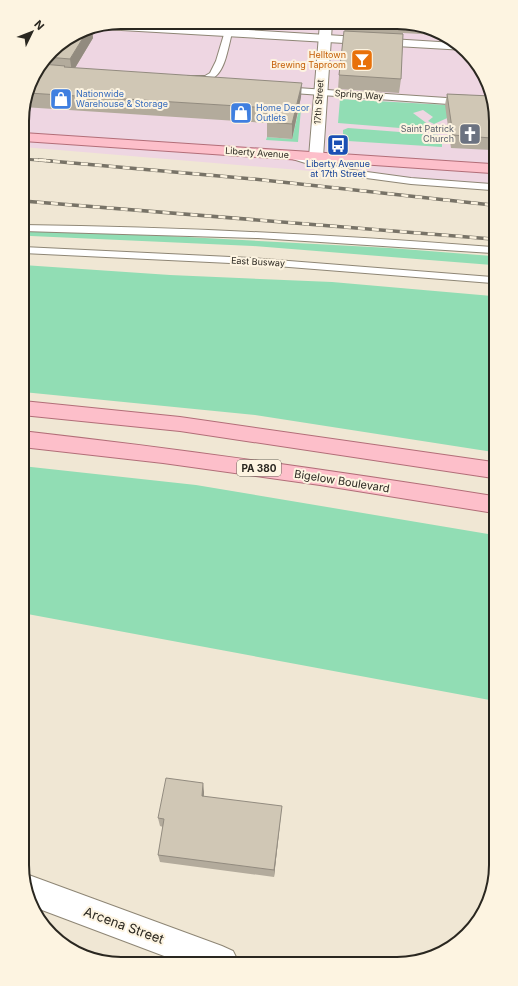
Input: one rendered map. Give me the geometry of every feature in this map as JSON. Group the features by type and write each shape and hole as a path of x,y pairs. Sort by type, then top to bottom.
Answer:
{"main road":[{"name":"Liberty Avenue","path":"29,137 489,169"},
{"path":"29,409 180,424 489,469"},
{"name":"Bigelow Boulevard","path":"29,440 163,454 320,477 489,505"}],"street":[{"path":"166,29 450,46"},
{"name":"17th Street","path":"316,157 325,29"},
{"name":"Arcena Street","path":"33,892 209,957"}],"lane":[{"path":"211,86 182,81 204,78 213,75 218,66 228,33"},
{"name":"Spring Way","path":"276,90 487,104"},
{"path":"289,155 344,172 411,181 489,187"},
{"path":"29,228 225,232 343,238 489,250"},
{"name":"East Busway","path":"29,250 251,261 489,280"}],"shaded area":[{"path":"115,29 397,29 415,31 438,38 458,52 466,60 480,80 487,103 489,121 489,186 29,148 29,121 32,97 38,80 48,65 60,52 75,41 97,32"}],"green space":[{"path":"340,99 448,105 454,115 434,124 428,121 433,117 423,110 413,113 437,131 338,123"},
{"path":"299,109 301,109 298,142 266,140 267,137 292,139"},
{"path":"348,128 439,135 442,136 442,147 348,141 343,139 343,130"},
{"path":"29,231 168,236 390,248 489,256 489,265 253,246 29,236"},
{"path":"29,265 170,275 332,282 489,296 489,451 255,415 29,393"},
{"path":"29,467 196,485 489,534 489,700 29,614"}],"building":[{"path":"344,31 403,34 401,79 339,75"},
{"path":"83,37 70,59 55,58 65,48"},
{"path":"48,65 65,66 64,67 302,83 292,124 267,122 270,108 33,93 38,80"},
{"path":"447,94 485,96 488,109 489,138 453,135"},
{"path":"166,778 203,783 202,796 282,806 274,870 158,855 164,819 158,818"}],"railway":[{"path":"29,159 47,161"},
{"path":"39,160 47,161"},
{"path":"47,161 253,179 489,205"},
{"path":"29,201 489,239"}],"place":[{"name":"Helltown Brewing Taproom","path":"362,60"},
{"name":"Nationwide Warehouse & Storage","path":"61,99"},
{"name":"Home Decor Outlets","path":"241,113"},
{"name":"Saint Patrick Church","path":"470,134"},
{"name":"Liberty Avenue at 17th Street","path":"338,145"}]}
